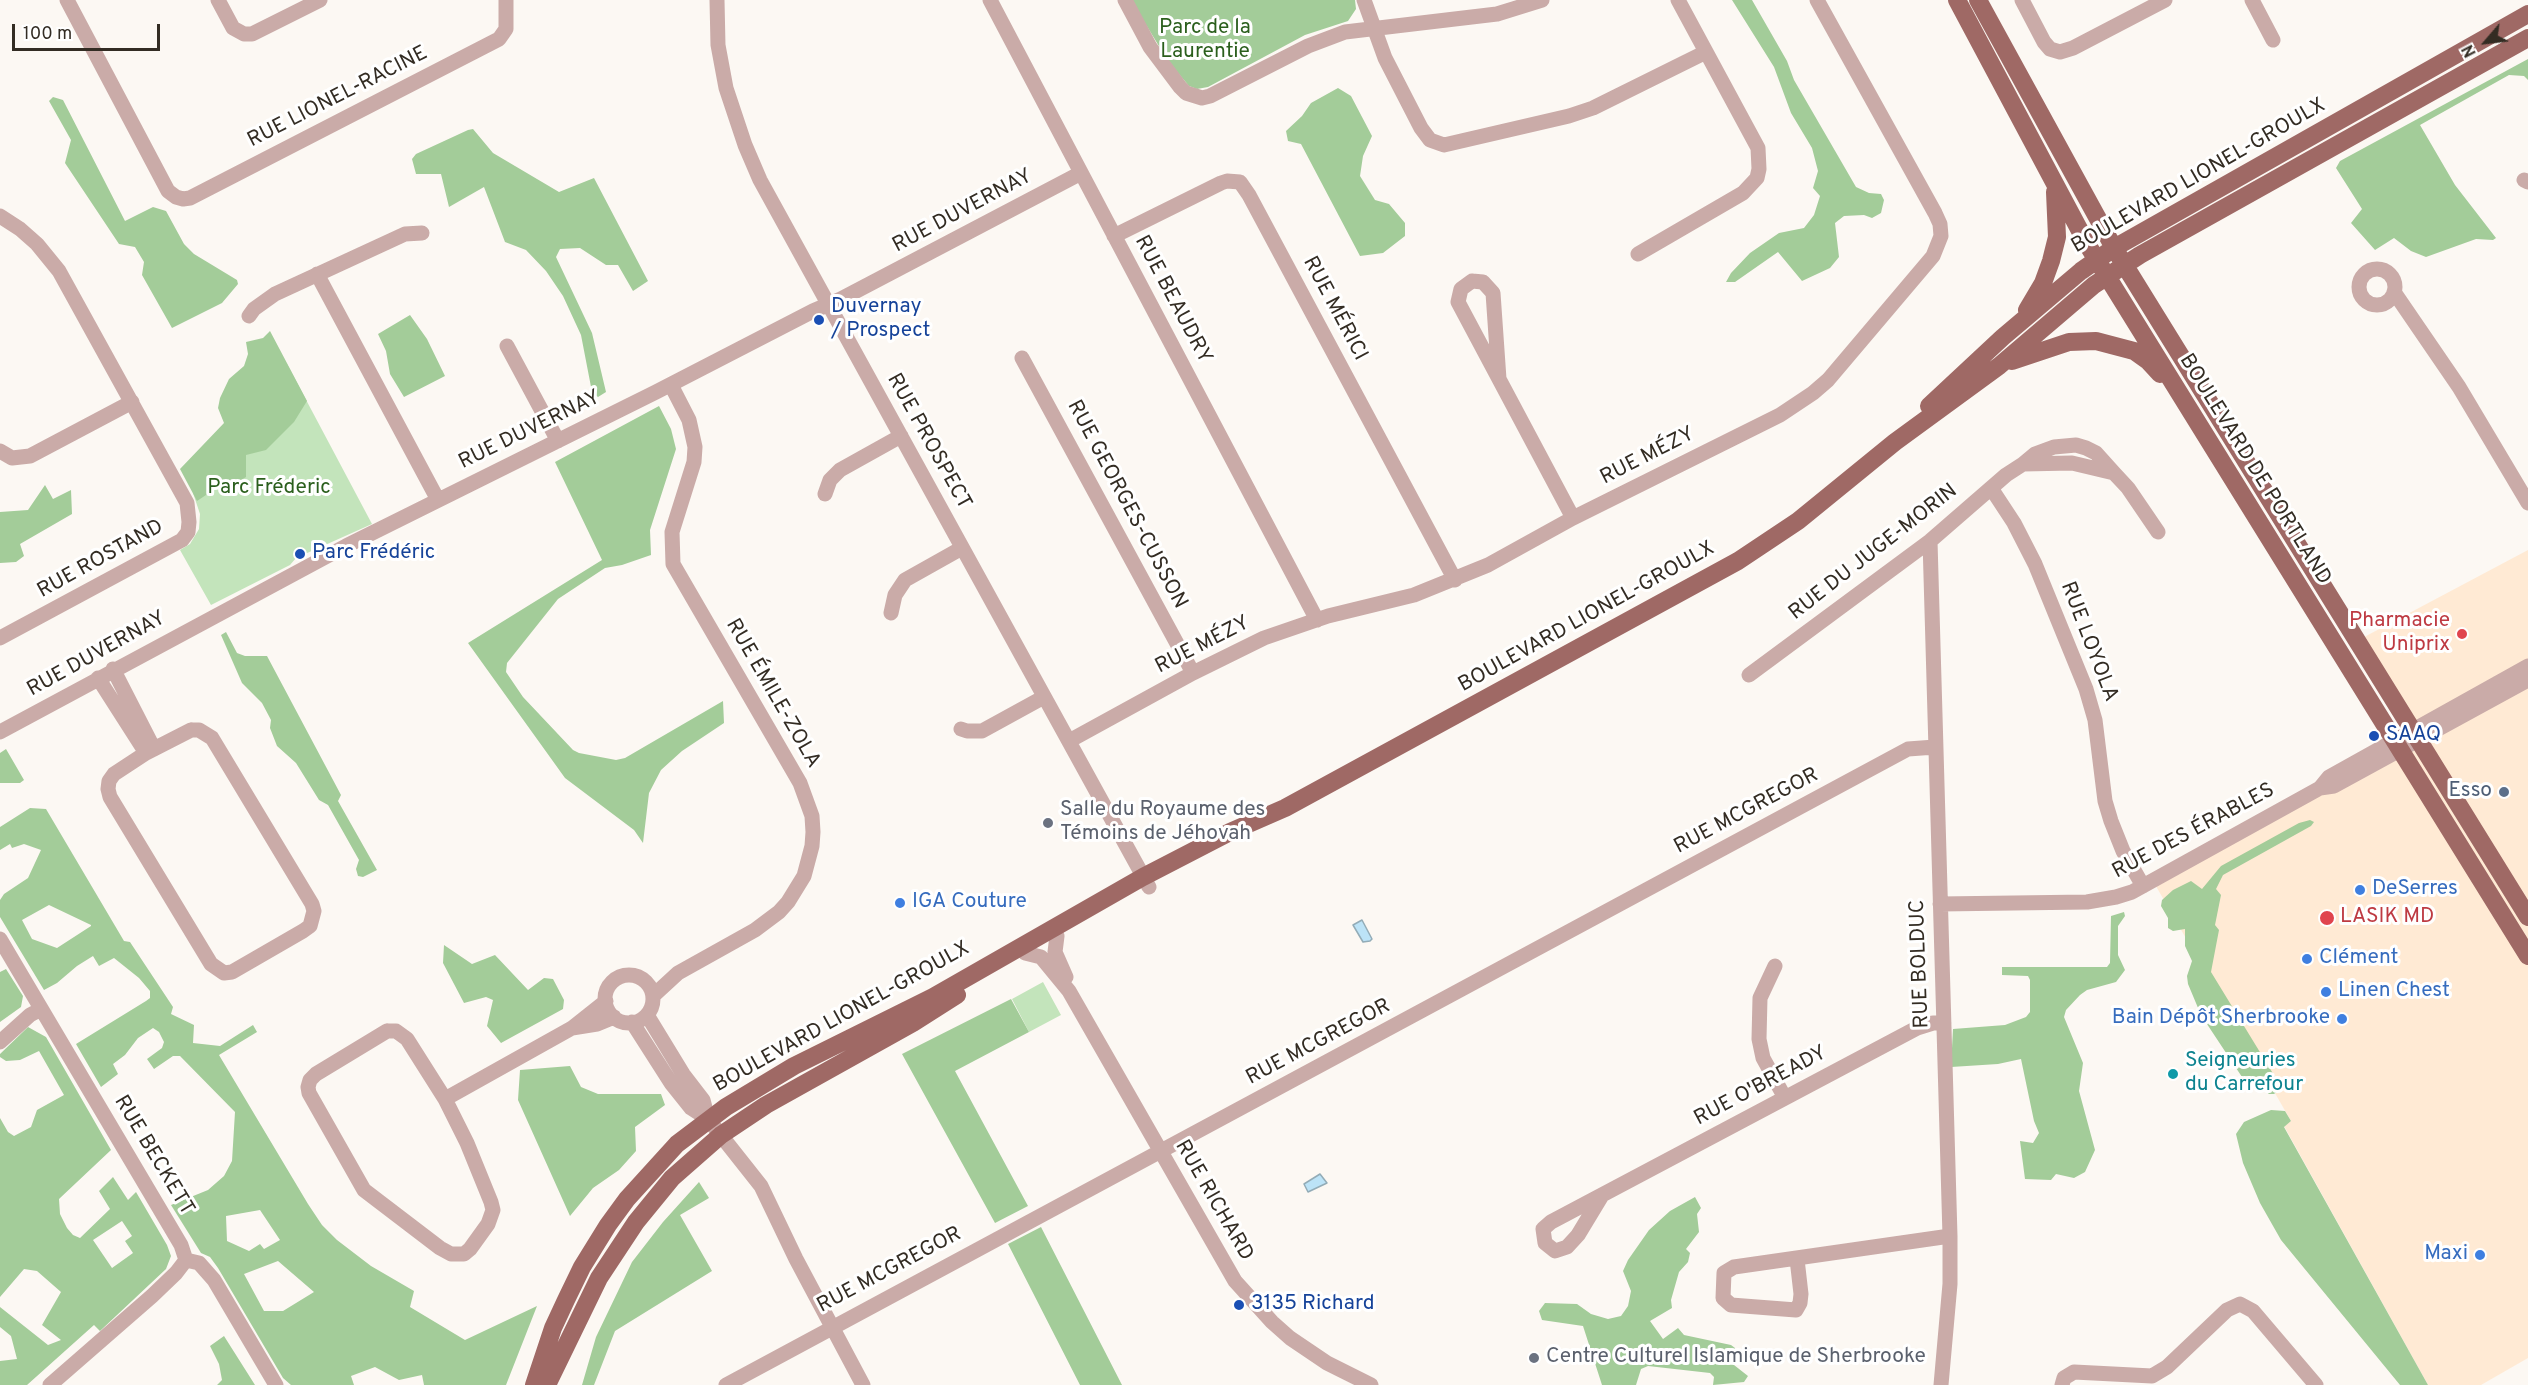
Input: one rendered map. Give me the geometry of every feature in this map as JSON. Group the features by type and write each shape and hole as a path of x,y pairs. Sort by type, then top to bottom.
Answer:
{"main road":[{"name":"BOULEVARD DE PORTLAND","path":"1957,0 2097,260 2528,956"},
{"name":"BOULEVARD DE PORTLAND","path":"1978,0 2124,265 2528,917"},
{"name":"BOULEVARD LIONEL-GROULX","path":"1895,442 1923,412 2003,337 2114,248 2528,14"},
{"name":"BOULEVARD LIONEL-GROULX","path":"546,1385 585,1305 619,1246 672,1178 721,1136 776,1099 931,1013 1025,953 1230,832 1285,808 1738,561 1798,521 1895,442 1999,366 2107,276 2528,38"},
{"path":"2003,337 2030,307 2052,261 2056,237 2057,206 2053,181"},
{"path":"1999,366 2028,354 2069,342 2109,343 2133,351 2148,361 2192,414"},
{"name":"BOULEVARD LIONEL-GROULX","path":"534,1385 553,1328 582,1267 608,1225 649,1174 677,1144 708,1119 794,1066 933,997 984,966 1146,882"}],"street":[{"name":"RUE LIONEL-RACINE","path":"67,0 168,191 176,197 190,198 494,42 504,34 507,23 506,0"},
{"path":"218,0 233,28 238,32 252,34 320,0"},
{"name":"RUE PROSPECT","path":"717,0 717,33 726,88 741,135 760,180 1146,882"},
{"name":"RUE BEAUDRY","path":"990,0 1317,620"},
{"path":"1125,0 1158,58 1180,87 1194,97 1210,96 1328,38 1345,32 1497,14 1542,0"},
{"path":"1364,0 1385,58 1421,128 1430,140 1444,146 1569,116 1593,108 1706,52"},
{"path":"1638,254 1733,200 1750,187 1757,178 1760,159 1758,148 1678,0"},
{"name":"RUE MÉZY","path":"1069,741 1237,650 1317,620 1414,595 1455,580 1516,550 1573,518 1780,415 1813,393 1856,346 1938,247 1941,230 1935,213 1817,0"},
{"path":"2022,0 2044,42 2050,48 2060,52 2073,48 2165,0"},
{"path":"2252,0 2273,40"},
{"name":"RUE DUVERNAY","path":"0,732 113,669 346,546 671,385 1081,173"},
{"name":"RUE MÉRICI","path":"1114,236 1221,183 1240,182 1455,580"},
{"name":"RUE ROSTAND","path":"0,216 20,228 37,244 59,271 187,502 188,532 182,540 0,638"},
{"path":"249,316 254,309 275,294 405,234 422,233"},
{"path":"317,274 438,501"},
{"path":"1499,379 1493,293 1483,282 1472,281 1461,289 1458,302 1573,518"},
{"path":"2394,292 2459,387 2528,503"},
{"path":"507,346 558,441"},
{"name":"RUE GEORGES-CUSSON","path":"1022,358 1193,673"},
{"name":"RUE ÉMILE-ZOLA","path":"644,981 678,972 755,930 779,912 792,897 804,876 812,846 813,832 812,816 800,783 673,564 672,532 694,462 696,447 689,420 671,385"},
{"path":"0,451 12,458 30,456 132,402"},
{"path":"825,494 830,480 840,470 901,436"},
{"name":"RUE DU JUGE-MORIN","path":"1749,675 1930,541 1991,488 2041,451 2063,445 2076,446 2096,453 2128,488 2158,532"},
{"name":"RUE LOYOLA","path":"1991,488 2031,555 2086,689 2095,720 2105,801 2123,851 2143,886"},
{"name":"RUE BOLDUC","path":"1930,541 1950,1236 1950,1284 1941,1385"},
{"path":"891,613 895,595 905,580 962,548"},
{"name":"RUE DES ÉRABLES","path":"1940,904 2087,902 2116,897 2143,886 2320,788 2329,777 2415,735 2528,666"},
{"path":"113,669 150,751"},
{"path":"98,678 150,751"},
{"name":"RUE DES ÉRABLES","path":"2415,735 2528,680"},
{"path":"961,729 982,730 1044,697"},
{"path":"191,730 199,730 212,738 312,904 313,919 310,926 232,972 224,973 211,964 110,797 109,781 114,774 150,751 191,730"},
{"name":"RUE MCGREGOR","path":"726,1385 1908,749 1935,747"},
{"name":"RUE RICHARD","path":"1057,936 1055,952 1064,972 1069,992"},
{"name":"RUE BECKETT","path":"0,939 181,1245 186,1260"},
{"name":"RUE RICHARD","path":"1025,953 1041,957 1069,992 1231,1274 1257,1307 1308,1351 1346,1374 1371,1385"},
{"path":"1775,966 1760,998 1759,1039 1763,1058 1785,1098"},
{"name":"RUE ÉMILE-ZOLA","path":"652,996 678,972"},
{"path":"445,1099 572,1028 606,1001 610,986 621,977 633,976 644,981 652,996 652,1003 646,1015 632,1022 614,1017 606,1001"},
{"path":"0,1042 30,1015 41,1009"},
{"path":"646,1015 683,1074 703,1100 708,1119"},
{"path":"572,1028 597,1024 614,1017"},
{"path":"632,1022 671,1083 691,1108 708,1119 760,1186 862,1385"},
{"name":"RUE O'BREADY","path":"1602,1197 1917,1028 1933,1023 1944,1023"},
{"path":"387,1031 396,1031 407,1039 445,1099 467,1143 493,1210 488,1224 464,1254 451,1254 440,1248 364,1190 313,1101 308,1087 316,1074 387,1031"},
{"path":"1797,1259 1801,1294 1796,1310 1731,1305 1723,1298 1724,1273 1734,1267 1950,1236"},
{"path":"50,1385 152,1296 186,1260 199,1263 214,1280 276,1385"},
{"path":"2062,1385 2064,1378 2074,1372 2152,1376 2167,1367 2228,1310 2240,1304 2253,1311 2307,1381"}],"shaded area":[{"path":"2528,550 2528,1358 2481,1385 2428,1385 2284,1126 2291,1121 2153,881 2408,738 2351,644"}],"green space":[{"name":"Parc de la Laurentie","path":"1131,0 1355,0 1356,9 1348,21 1305,35 1208,87 1197,89 1189,86 1168,61"},
{"path":"1732,0 1752,0 1787,61 1794,80 1856,187 1869,193 1881,194 1884,200 1881,213 1872,218 1864,215 1844,216 1835,223 1839,257 1830,268 1802,281 1778,252 1735,282 1726,282 1731,273 1750,253 1779,233 1804,228 1814,215 1820,196 1813,188 1818,171 1812,148 1791,113 1774,67"},
{"path":"2528,59 2528,80 2524,76 2509,75 2420,125 2455,185 2496,238 2493,240 2476,239 2426,257 2411,251 2394,238 2375,250 2351,223 2362,209 2336,168 2340,161"},
{"path":"1338,88 1351,96 1372,136 1363,156 1360,176 1375,200 1389,204 1405,223 1405,236 1383,253 1360,256 1301,144 1288,141 1286,131 1302,116 1311,103"},
{"path":"53,97 63,100 125,221 153,207 166,211 184,244 194,254 237,280 238,284 222,303 172,328 142,275 144,262 135,247 119,244 65,163 71,140 49,101"},
{"path":"473,129 493,153 559,192 594,178 648,281 633,291 618,265 606,265 580,248 560,249 556,257 592,333 606,392 598,397 592,392 581,335 563,296 546,271 526,250 505,242 484,187 449,207 441,174 416,174 412,159 416,154"},
{"path":"410,315 427,339 445,376 404,397 390,374 386,351 378,334"},
{"path":"270,331 307,401 294,422 266,450 246,455 246,477 224,483 197,501 180,469 224,423 218,408 220,398 229,379 244,366 248,354 246,342 263,338"},
{"name":"Parc Fréderic","path":"287,364 372,524 296,558 290,565 211,605 180,550 190,544 199,529 200,514 193,493"},
{"path":"659,406 671,429 676,449 650,530 651,555 605,568 558,599 507,663 506,672 523,697 573,750 616,760 625,758 723,701 724,723 682,751 661,770 649,793 643,843 634,830 565,778 468,643 602,560 555,462"},
{"path":"45,485 53,499 71,490 72,514 20,544 24,556 16,562 0,563 0,512 28,510"},
{"path":"226,632 237,653 245,656 267,656 341,795 338,801 377,870 363,877 358,876 356,869 359,860 328,805 319,800 296,763 277,746 270,728 271,720 262,703 242,683 221,635"},
{"path":"6,749 24,780 20,783 0,783 0,753"},
{"path":"30,808 46,809 124,941 130,942 173,1007 171,1014 194,1025 193,1043 220,1046 253,1025 257,1032 219,1055 322,1225 337,1240 371,1266 414,1291 410,1307 465,1340 537,1306 506,1385 424,1385 422,1375 399,1380 375,1367 351,1376 354,1385 291,1385 283,1378 218,1268 210,1257 201,1253 171,1205 208,1190 224,1176 232,1161 235,1112 180,1056 173,1056 154,1069 147,1059 162,1048 164,1042 159,1032 153,1028 138,1038 125,1055 113,1064 118,1074 101,1087 76,1044 146,1001 150,998 150,991 139,978 114,958 99,966 93,956 44,990 0,917 0,900 4,894 28,878 41,850 24,844 12,848 10,844 0,850 0,827","holes":["49,905 91,925 91,926 57,948 32,939 22,920","260,1210 280,1240 264,1249 260,1244 249,1251 227,1241 226,1216","278,1261 314,1292 283,1311 264,1311 244,1274"]},
{"path":"2310,820 2314,822 2311,826 2223,875 2216,889 2221,895 2215,925 2219,930 2211,972 2280,1085 2279,1090 2274,1094 2269,1094 2260,1086 2242,1077 2201,1015 2188,984 2187,976 2192,961 2185,946 2185,929 2173,931 2168,928 2168,918 2161,906 2162,900 2173,890 2191,881 2202,889 2221,866 2299,823"},
{"path":"2124,912 2125,916 2118,926 2118,955 2125,970 2116,982 2087,990 2080,995 2066,1010 2064,1017 2083,1063 2079,1091 2095,1150 2085,1172 2074,1178 2056,1174 2051,1180 2025,1179 2020,1141 2033,1143 2039,1133 2034,1121 2021,1059 1998,1064 1951,1067 1953,1029 2005,1025 2026,1017 2030,1012 2028,976 2002,975 2002,967 2107,967 2110,963 2111,916"},
{"path":"444,945 472,964 495,955 528,990 544,978 553,979 564,1000 563,1009 501,1043 487,1026 493,1000 486,997 464,1003 443,963"},
{"path":"6,969 23,996 21,1007 0,1022 0,972"},
{"path":"1043,982 1061,1015 1029,1032 1012,999"},
{"path":"1011,999 1029,1032 955,1071 1028,1206 995,1223 902,1054"},
{"path":"28,1027 46,1037 111,1150 59,1199 60,1214 67,1228 73,1235 80,1238 110,1209 99,1191 113,1177 128,1200 136,1192 171,1256 166,1269 100,1331 94,1325 27,1385 0,1385 0,1361 17,1359 11,1336 0,1327 0,1307 48,1345 61,1340 42,1325 61,1292 37,1271 24,1269 0,1297 0,1118 8,1132 14,1136 31,1127 37,1110 64,1095 39,1051 20,1060 6,1061 0,1057 0,1054","holes":["122,1221 132,1236 125,1241 133,1253 112,1268 93,1240"]},
{"path":"570,1066 581,1087 598,1094 661,1094 665,1105 635,1127 636,1151 619,1170 593,1188 570,1216 518,1100 520,1070"},
{"path":"2271,1110 2285,1111 2291,1121 2284,1127 2428,1385 2400,1385 2281,1240 2260,1203 2243,1163 2236,1134 2244,1122"},
{"path":"699,1182 709,1198 680,1215 712,1271 615,1331 594,1385 582,1385 596,1337 632,1262 663,1222"},
{"path":"1695,1197 1701,1208 1697,1214 1699,1232 1686,1249 1690,1253 1688,1262 1679,1272 1671,1300 1672,1308 1650,1321 1663,1339 1678,1328 1684,1335 1731,1345 1735,1348 1734,1365 1748,1376 1744,1382 1713,1385 1714,1377 1710,1373 1648,1366 1641,1369 1636,1385 1602,1385 1583,1326 1542,1320 1539,1311 1545,1303 1577,1304 1591,1314 1608,1319 1621,1316 1628,1306 1631,1291 1623,1271 1628,1260 1649,1230 1670,1211"},
{"path":"1041,1227 1122,1385 1080,1385 1008,1244"},
{"path":"224,1336 255,1385 217,1385 222,1380 219,1364 210,1346"}],"water":[{"path":"1362,920 1372,939 1370,941 1363,942 1353,925"},
{"path":"1320,1174 1327,1183 1308,1192 1304,1184"}],"place":[{"name":"Duvernay / Prospect","path":"819,320"},
{"name":"Parc Frédéric","path":"300,554"},
{"name":"Pharmacie Uniprix","path":"2462,634"},
{"name":"SAAQ","path":"2374,736"},
{"name":"Esso","path":"2504,792"},
{"name":"Salle du Royaume des Témoins de Jéhovah","path":"1048,823"},
{"name":"DeSerres","path":"2360,890"},
{"name":"IGA Couture","path":"900,903"},
{"name":"LASIK MD","path":"2327,918"},
{"name":"Clément","path":"2307,959"},
{"name":"Linen Chest","path":"2326,992"},
{"name":"Bain Dépôt Sherbrooke","path":"2342,1019"},
{"name":"Seigneuries du Carrefour","path":"2173,1074"},
{"name":"Maxi","path":"2480,1255"},
{"name":"3135 Richard","path":"1239,1305"},
{"name":"Centre Culturel Islamique de Sherbrooke","path":"1534,1358"}]}
